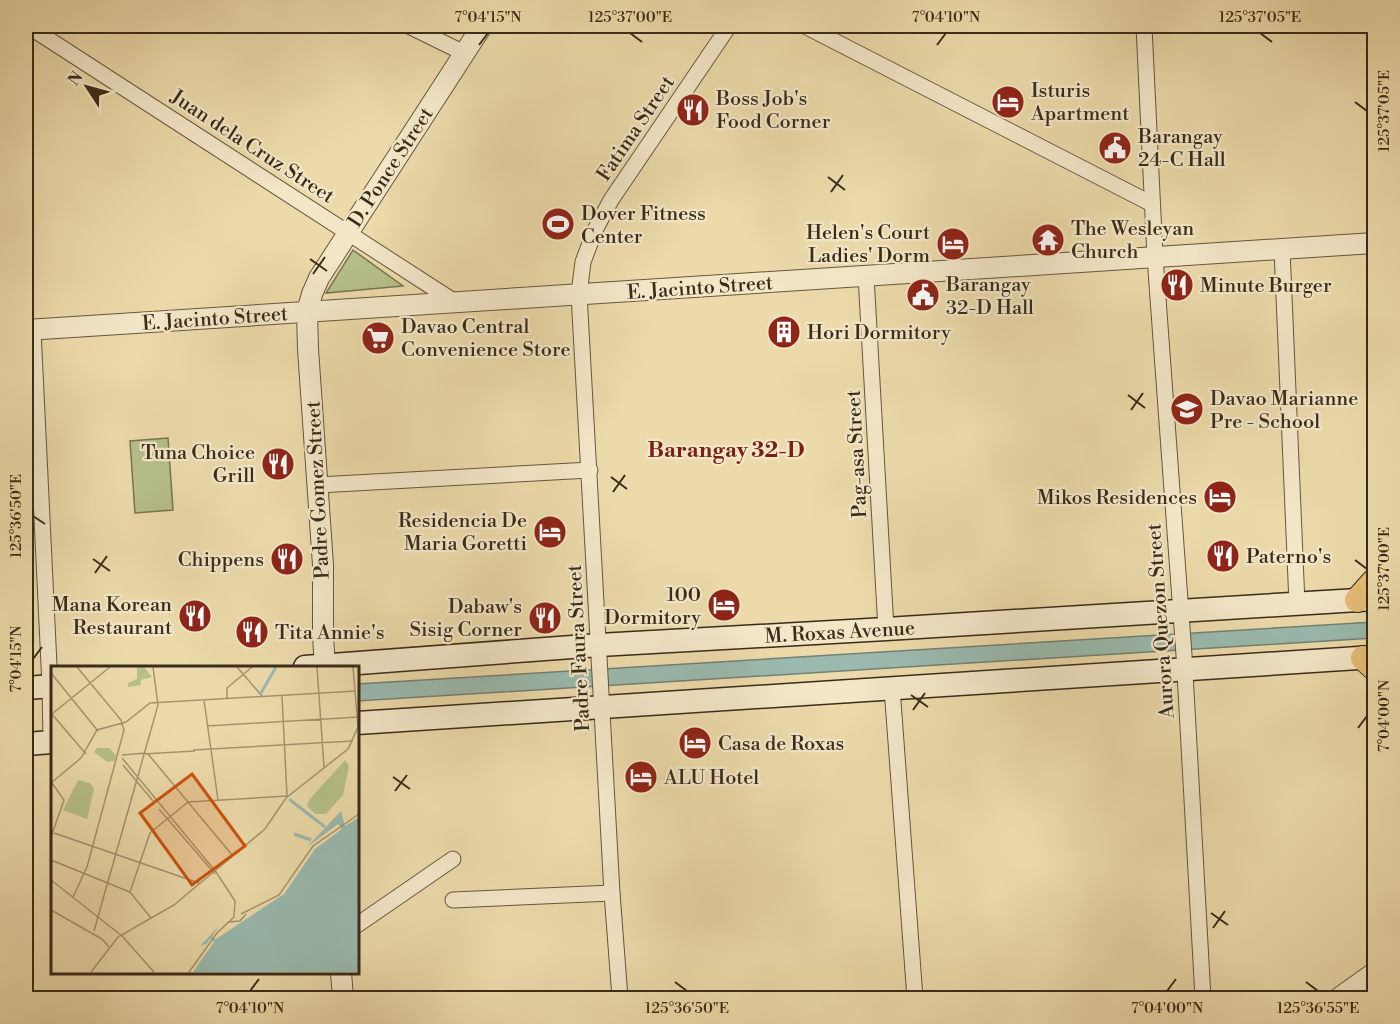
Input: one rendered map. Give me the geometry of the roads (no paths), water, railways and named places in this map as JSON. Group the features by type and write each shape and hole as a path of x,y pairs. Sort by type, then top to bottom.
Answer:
{"main road":[{"path":"1366,600 1374,581"},
{"name":"M. Roxas Avenue","path":"318,666 599,645 1366,600"},
{"path":"358,723 602,697 892,688 1184,669 1371,661"},
{"path":"26,688 51,686"},
{"path":"26,744 51,742"}],"street":[{"name":"Juan dela Cruz Street","path":"28,26 455,302"},
{"path":"409,26 464,53"},
{"name":"D. Ponce Street","path":"307,312 319,278 482,26"},
{"name":"Fatima Street","path":"579,294 583,262 595,230 611,200 729,26"},
{"path":"805,26 1152,204"},
{"name":"Aurora Quezon Street","path":"1144,26 1155,257 1184,669 1203,999"},
{"name":"E. Jacinto Street","path":"29,330 1374,243"},
{"path":"1282,249 1297,604"},
{"name":"Pag-asa Street","path":"866,276 886,629"},
{"name":"Padre Faura Street","path":"579,294 612,893 620,999"},
{"name":"Padre Gomez Street","path":"307,312 323,565 323,636 318,666"},
{"path":"29,330 51,686"},
{"path":"318,485 590,470"},
{"path":"892,688 915,999"},
{"path":"358,924 453,859"},
{"path":"453,900 612,893"},
{"path":"341,973 343,999"},
{"path":"1339,999 1374,974"}],"water":[{"path":"1374,622 1374,638 358,701 358,684"}],"place":[{"name":"Isturis Apartment","path":"1008,102"},
{"name":"Boss Job's Food Corner","path":"693,110"},
{"name":"Barangay 24-C Hall","path":"1115,148"},
{"name":"Dover Fitness Center","path":"558,224"},
{"name":"The Wesleyan Church","path":"1048,240"},
{"name":"Helen's Court Ladies' Dorm","path":"953,244"},
{"name":"Minute Burger","path":"1177,285"},
{"name":"Barangay 32-D Hall","path":"923,295"},
{"name":"Hori Dormitory","path":"784,332"},
{"name":"Davao Central Convenience Store","path":"378,338"},
{"name":"Davao Marianne Pre - School","path":"1187,409"},
{"name":"Tuna Choice Grill","path":"278,464"},
{"name":"Mikos Residences","path":"1220,497"},
{"name":"Residencia De Maria Goretti","path":"550,532"},
{"name":"Paterno's","path":"1223,556"},
{"name":"Chippens","path":"287,559"},
{"name":"100 Dormitory","path":"724,605"},
{"name":"Mana Korean Restaurant","path":"195,616"},
{"name":"Dabaw's Sisig Corner","path":"545,618"},
{"name":"Tita Annie's","path":"252,632"},
{"name":"Casa de Roxas","path":"695,743"},
{"name":"ALU Hotel","path":"641,777"}],"district":[{"name":"Barangay 32-D","path":"726,449"}]}
